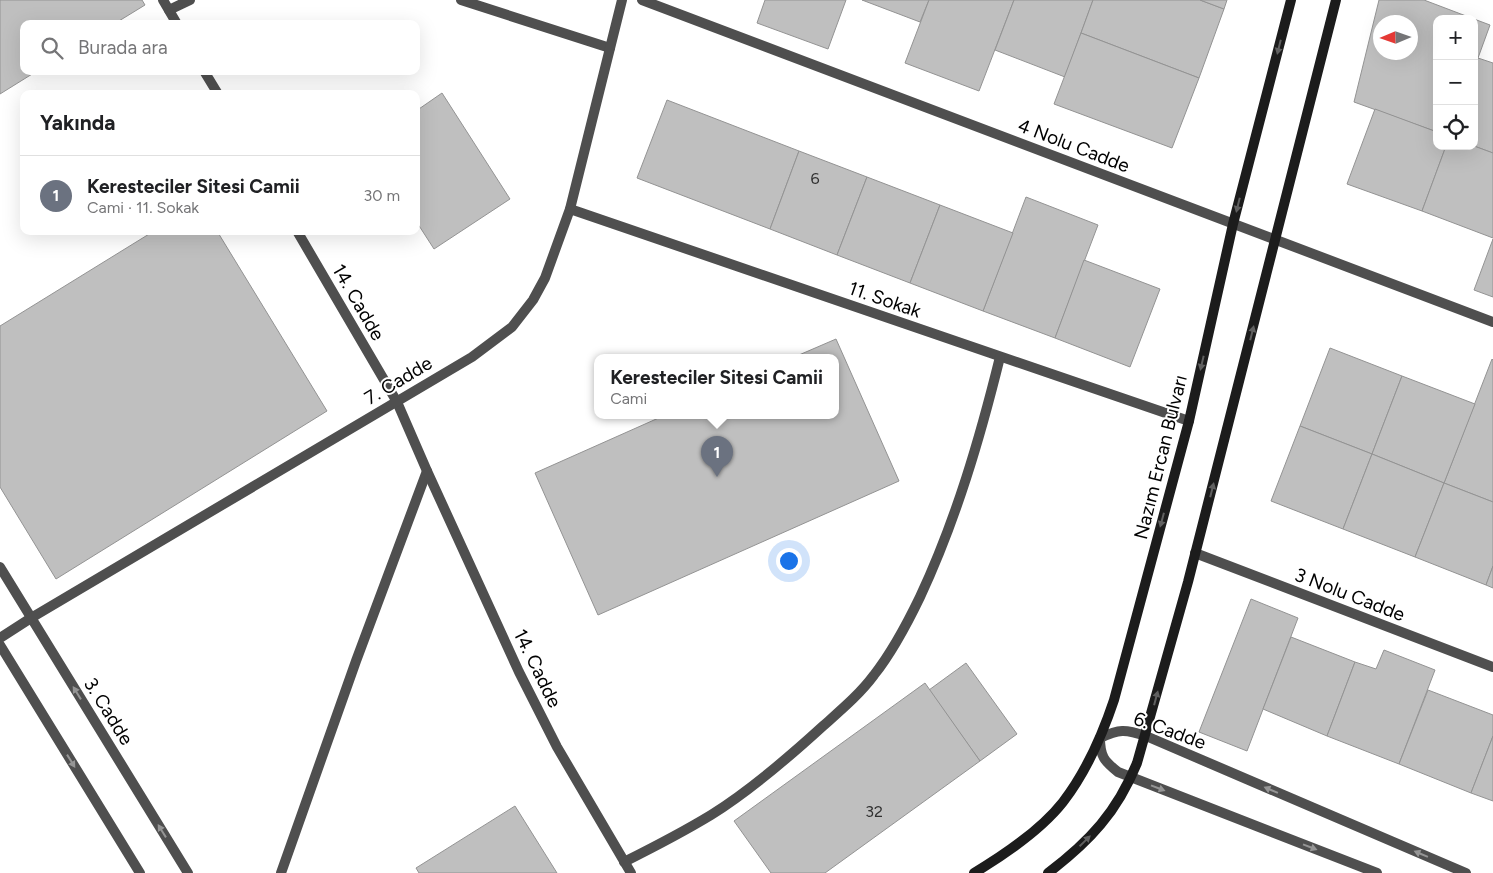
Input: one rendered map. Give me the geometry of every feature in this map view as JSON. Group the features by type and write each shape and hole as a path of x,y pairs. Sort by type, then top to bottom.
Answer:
{"main road":[{"name":"Nazım Ercan Bulvarı","path":"974,873 994,861 1037,828 1062,802 1078,779 1100,738 1114,700 1189,421 1233,224 1291,0"},
{"path":"1048,873 1069,857 1093,834 1112,811 1131,777 1146,736 1276,240 1336,0"}],"street":[{"path":"163,0 175,20"},
{"path":"169,10 190,0"},
{"path":"460,0 610,48"},
{"name":"7. Cadde","path":"0,638 472,357 512,327 533,300 545,278 570,209 622,0"},
{"name":"4 Nolu Cadde","path":"642,0 1493,322"},
{"path":"206,75 216,90"},
{"name":"11. Sokak","path":"570,209 1189,421"},
{"name":"14. Cadde","path":"300,235 396,402 519,672 553,738 631,873"},
{"path":"624,862 672,838 712,814 761,779 810,738 874,676 896,643 935,564 981,434 1000,356"},
{"path":"281,873 356,661 427,471"},
{"name":"3 Nolu Cadde","path":"1195,553 1493,667"},
{"name":"3. Cadde","path":"0,567 188,873"},
{"path":"0,645 140,873"},
{"name":"6. Cadde","path":"1100,738 1122,730 1146,736 1466,873"},
{"path":"1100,738 1102,757 1118,772 1377,873"}],"building":[{"path":"0,0 142,0 145,5 121,20 20,20 20,75 31,75 0,94"},
{"path":"765,0 846,0 828,49 757,23"},
{"path":"862,0 929,0 920,22"},
{"path":"929,0 1014,0 979,91 905,63"},
{"path":"1014,0 1093,0 1065,77 995,50"},
{"path":"1093,0 1200,0 1224,9 1199,78 1081,33"},
{"path":"1200,0 1227,0 1224,9"},
{"path":"1379,0 1424,0 1463,15 1433,15 1433,131 1354,102 1373,24 1373,60 1418,60 1418,15 1375,15"},
{"path":"1478,20 1490,25 1478,58"},
{"path":"1081,33 1199,78 1172,148 1054,104"},
{"path":"1478,58 1493,63 1493,153 1478,147"},
{"path":"442,93 510,199 434,249 420,227 420,108"},
{"path":"667,100 799,151 770,229 637,178"},
{"path":"1375,109 1433,131 1433,150 1445,150 1422,211 1347,184"},
{"path":"1478,147 1493,153 1493,238 1422,211 1445,150 1478,150"},
{"path":"799,151 867,177 837,255 770,229"},
{"path":"867,177 940,205 910,283 837,255"},
{"path":"1026,197 1098,225 1055,338 983,311"},
{"path":"940,205 1013,233 983,311 910,283"},
{"path":"148,235 219,235 327,411 56,579 0,487 0,326"},
{"path":"1493,239 1493,297 1474,290"},
{"path":"1084,260 1160,289 1130,367 1055,338"},
{"path":"836,339 899,481 598,615 535,473 656,419 839,419 839,354 801,354"},
{"path":"1330,348 1402,376 1372,454 1300,426"},
{"path":"1493,360 1493,502 1444,483"},
{"path":"1402,376 1475,404 1444,483 1372,454"},
{"path":"1300,426 1372,454 1343,529 1271,501"},
{"path":"1372,454 1444,483 1415,557 1343,529"},
{"path":"1444,483 1493,502 1493,566 1486,585 1415,557"},
{"path":"1493,566 1493,588 1486,585"},
{"path":"1251,599 1298,618 1247,751 1199,732"},
{"path":"1291,637 1355,662 1327,736 1263,709"},
{"path":"1384,650 1435,670 1399,764 1327,736 1355,662 1376,669"},
{"path":"966,663 1017,734 980,761 929,690"},
{"path":"925,683 980,761 825,873 771,873 734,821"},
{"path":"1428,690 1493,715 1493,736 1471,793 1399,764"},
{"path":"1493,736 1493,801 1471,793"},
{"path":"515,806 557,873 419,873 416,868"}],"place":[{"name":"Keresteciler Sitesi Camii","path":"717,477"}]}
